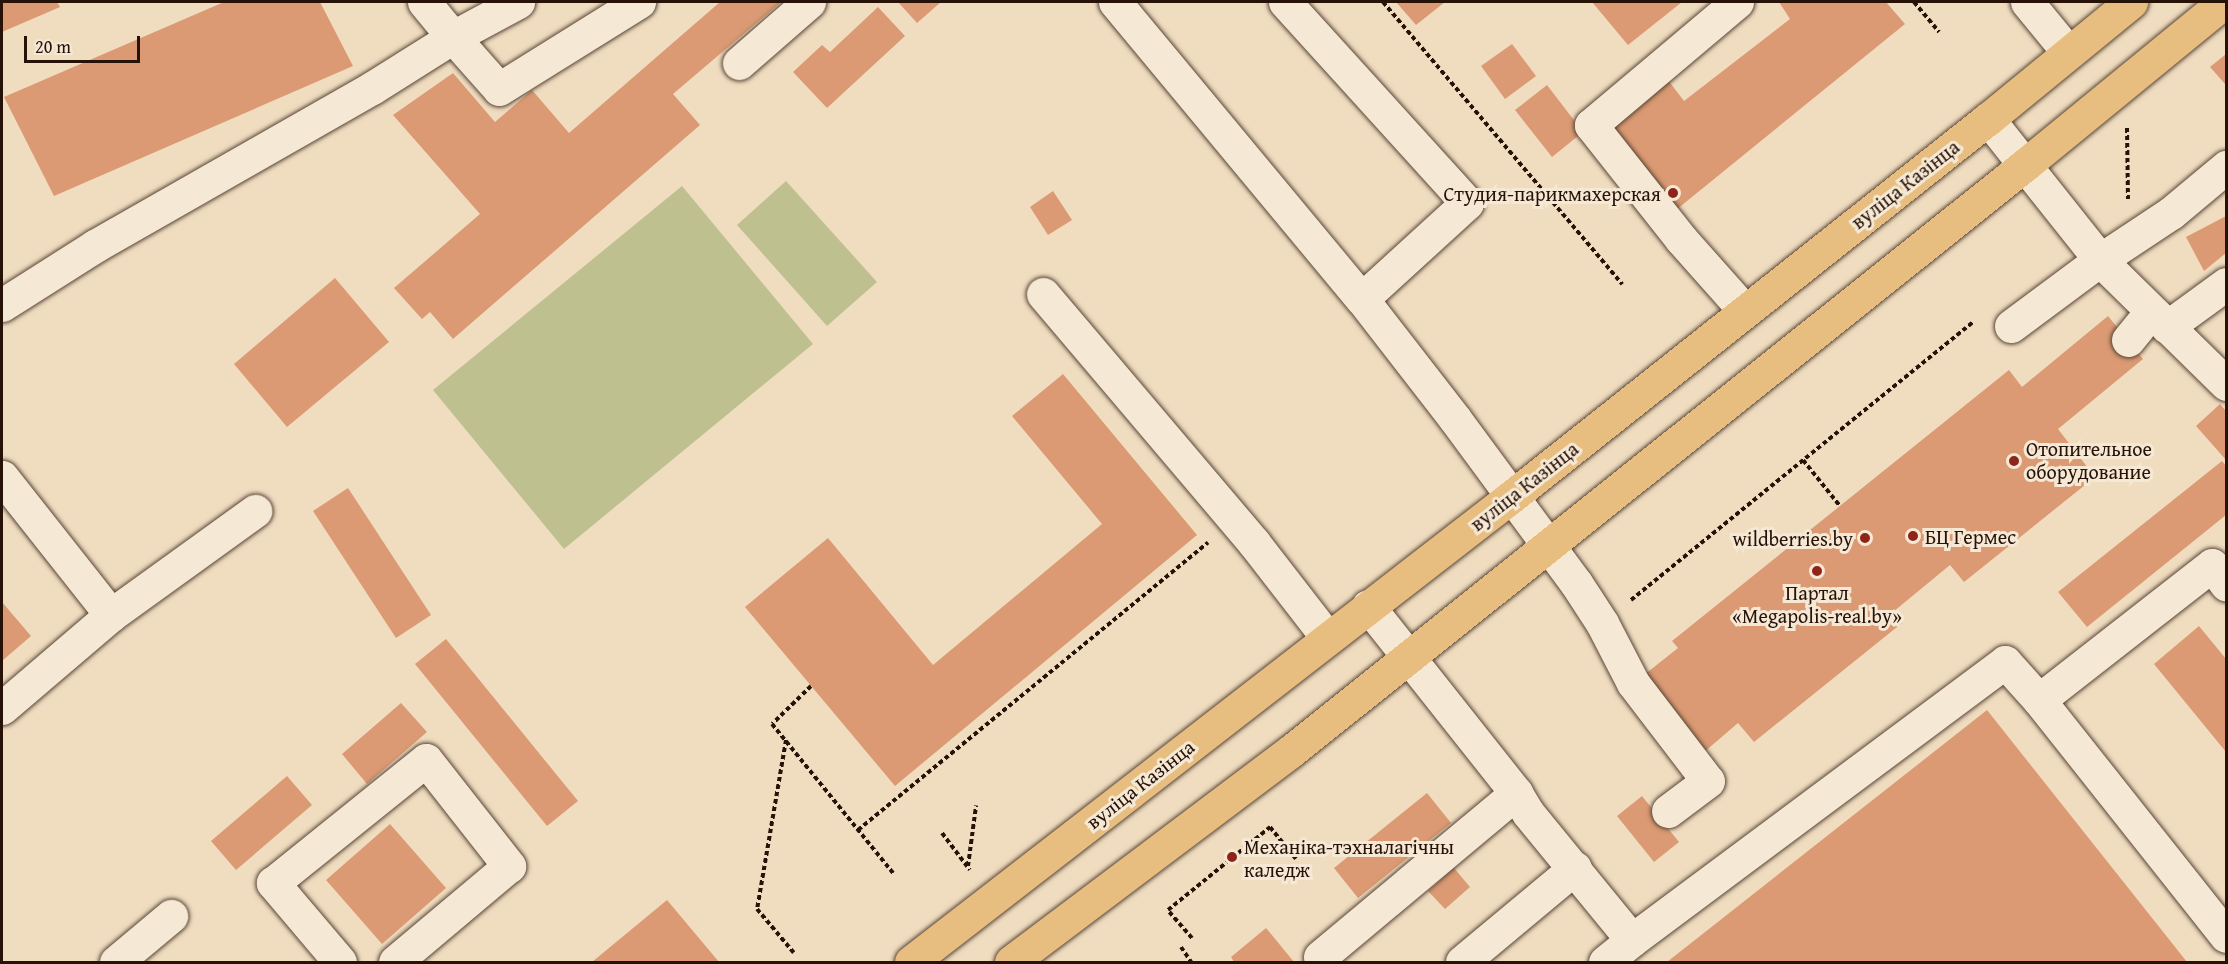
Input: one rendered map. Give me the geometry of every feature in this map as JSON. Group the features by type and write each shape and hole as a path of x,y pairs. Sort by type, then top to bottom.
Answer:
{"main road":[{"name":"вуліца Казінца","path":"911,963 1327,637 1511,497 2131,2"},
{"path":"1011,963 1292,751 2026,164 2224,2"}],"street":[{"path":"424,2 500,89 639,2"},
{"path":"2,305 95,246 361,93 453,37 518,2"},
{"path":"739,63 809,2"},
{"path":"1115,2 1362,298 1455,419 1602,623 1634,683 1707,781 1668,811"},
{"path":"1285,2 1467,203 1362,298"},
{"path":"1737,2 1591,125 1681,239 1745,311"},
{"path":"2027,2 2068,52"},
{"path":"1988,118 2100,260 2226,384"},
{"path":"2011,326 2100,260 2171,213 2226,167"},
{"path":"2128,340 2159,319 2226,284"},
{"path":"1043,294 1254,543 1327,637"},
{"path":"2,477 111,615"},
{"path":"2,708 111,615 255,511"},
{"path":"2039,700 2212,565 2226,584"},
{"path":"1368,606 1516,793 1528,813 1632,940"},
{"path":"1602,623 1653,668"},
{"path":"1605,963 1632,940 2005,662 2039,700 2226,936"},
{"path":"340,963 273,883 426,760 509,866 395,963"},
{"path":"1320,957 1516,793"},
{"path":"1462,963 1575,868"},
{"path":"116,963 171,916"}],"path":[{"path":"1383,2 1622,284"},
{"path":"1914,2 1939,32"},
{"path":"2080,235 2129,198 2127,128"},
{"path":"1602,623 1978,317"},
{"path":"1803,460 1840,506"},
{"path":"858,830 1192,556"},
{"path":"812,686 772,724 893,873"},
{"path":"786,740 757,909 794,953"},
{"path":"942,833 968,867 976,806"},
{"path":"1192,938 1168,910 1270,826 1296,859"},
{"path":"1181,947 1191,963"}],"green space":[{"path":"786,181 877,282 827,326 737,225"},
{"path":"682,186 813,344 564,549 433,390"}],"building":[{"path":"2,2 57,2 60,7 2,32"},
{"path":"224,2 320,2 353,66 54,196 4,97"},
{"path":"720,2 781,2 673,94 700,125 453,339 430,312 422,319 394,288 480,214 393,115 453,73 495,122 532,90 569,133"},
{"path":"898,2 941,2 917,23"},
{"path":"1396,2 1445,2 1416,25"},
{"path":"1592,2 1682,2 1628,45"},
{"path":"1779,2 1886,2 1905,24 1671,214 1606,132 1668,80 1684,101 1790,19"},
{"path":"878,7 905,36 827,108 793,72 822,45 830,52"},
{"path":"1512,44 1536,76 1505,99 1481,66"},
{"path":"2226,54 2226,83 2225,84 2210,67"},
{"path":"1547,85 1583,132 1552,157 1515,110"},
{"path":"1053,191 1072,220 1048,235 1030,207"},
{"path":"2226,216 2226,253 2204,271 2186,237"},
{"path":"335,278 389,342 287,427 234,364"},
{"name":"БЦ Гермес","path":"2108,316 2143,359 2058,429 2095,477 1964,582 1950,565 1893,612 1902,623 1754,742 1738,723 1703,753 1644,675 1678,648 1672,641 2009,370 2022,387"},
{"path":"1063,374 1197,535 895,786 745,607 828,538 933,665 1102,524 1012,416"},
{"path":"2220,404 2226,411 2226,460 2196,426"},
{"path":"2222,461 2226,466 2226,515 2087,627 2058,592"},
{"path":"348,488 431,615 396,638 313,511"},
{"path":"2,602 31,636 2,661"},
{"path":"2199,626 2226,659 2226,752 2154,664"},
{"path":"446,639 578,801 547,826 415,664"},
{"path":"401,703 427,732 367,784 342,754"},
{"path":"1987,710 2187,962 1667,962"},
{"path":"287,776 312,805 236,870 211,841"},
{"path":"1427,793 1451,823 1358,898 1334,868"},
{"path":"1642,796 1679,842 1654,862 1617,816"},
{"path":"390,824 446,888 382,944 326,880"},
{"path":"1454,868 1470,887 1445,909 1428,891"},
{"path":"667,900 719,962 592,962"},
{"path":"1266,928 1294,962 1234,962 1231,957"}],"place":[{"name":"Студия-парикмахерская","path":"1673,193"},
{"name":"Отопительное оборудование","path":"2014,461"},
{"name":"БЦ Гермес","path":"1913,536"},
{"name":"wildberries.by","path":"1865,538"},
{"name":"Партал «Megapolis-real.by»","path":"1817,571"},
{"name":"Механіка-тэхналагічны каледж","path":"1232,857"}]}
